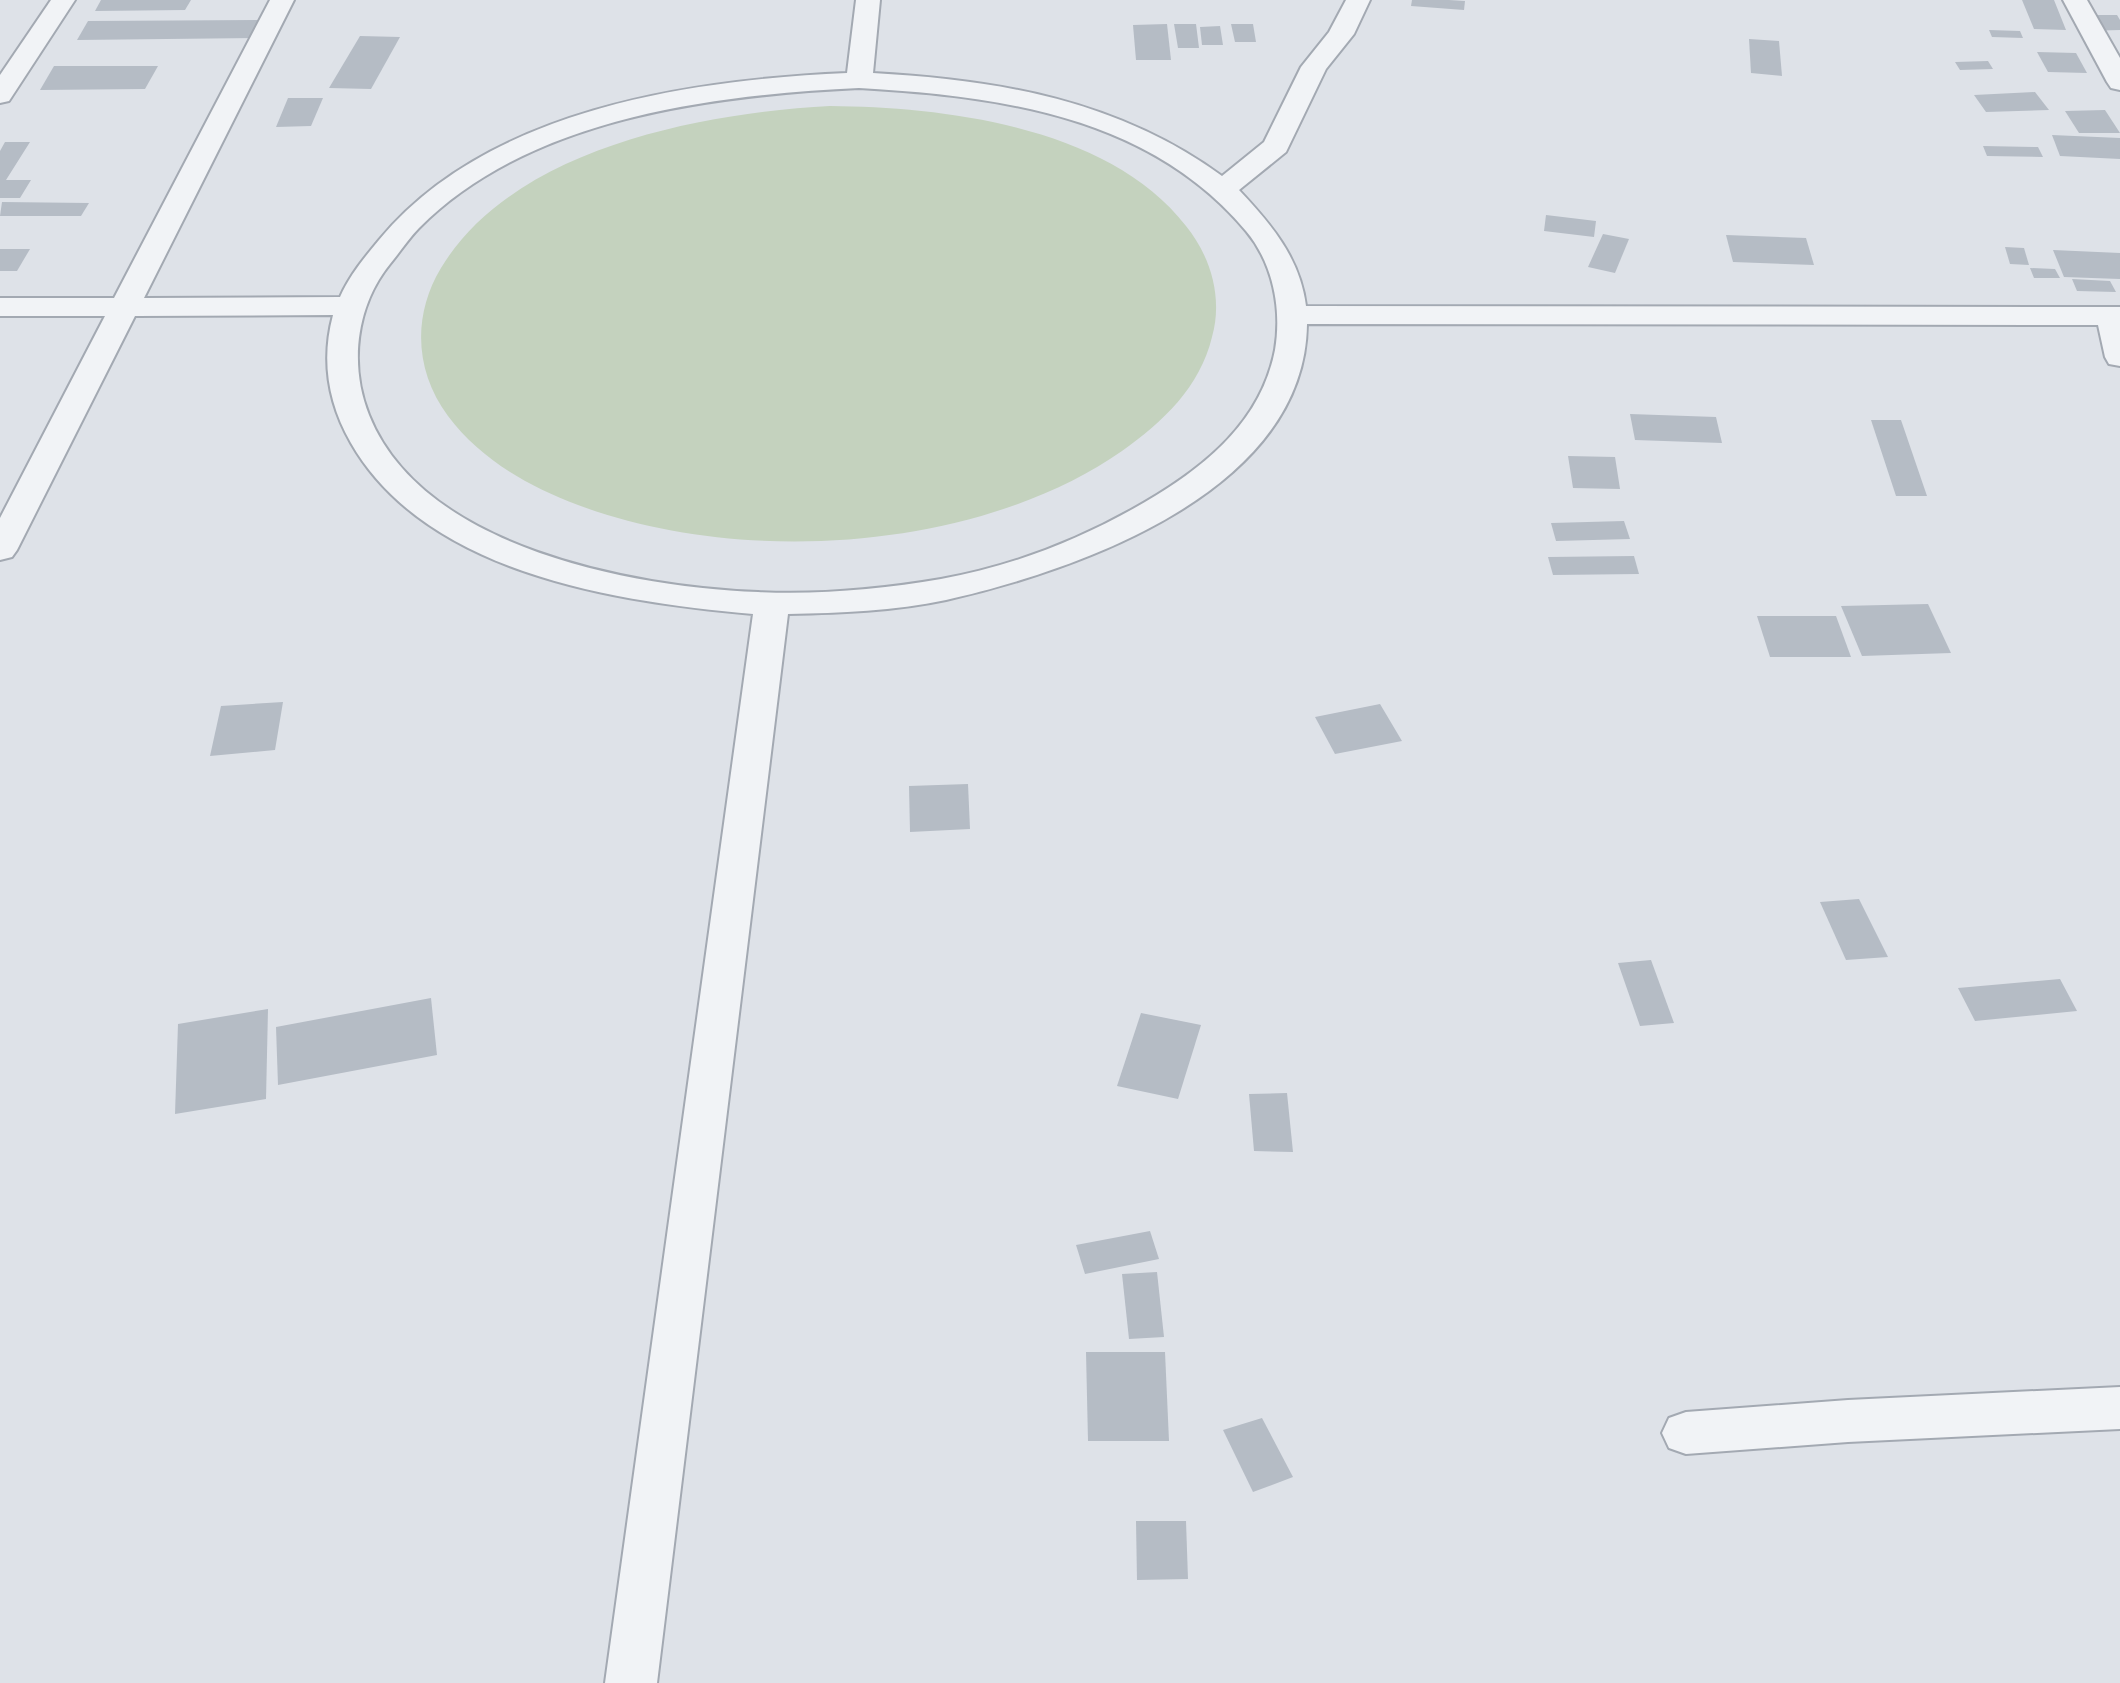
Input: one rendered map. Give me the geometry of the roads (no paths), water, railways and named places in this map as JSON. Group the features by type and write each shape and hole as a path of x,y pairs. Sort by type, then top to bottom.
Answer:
{"street":[{"path":"0,95 63,0"},
{"path":"0,550 282,0"},
{"path":"859,80 869,0"},
{"path":"1223,189 1276,146 1314,67 1341,34 1358,0"},
{"path":"2075,0 2120,82"},
{"path":"859,80 954,86 1000,93 1075,112 1125,130 1161,148 1223,189 1248,213 1268,239 1282,267 1291,296 1293,315 1290,356 1280,387 1262,418 1237,449 1206,477 1124,530 1020,570 961,585 836,602 772,603 646,593 588,580 533,563 485,542 443,518 379,463 359,432 346,401 340,369 341,338 351,306 364,278 383,250 407,224 468,177 543,139 584,123 672,99 764,84 859,80"},
{"path":"0,307 351,306"},
{"path":"1293,315 2116,316 2120,357"},
{"path":"631,1683 772,603"},
{"path":"1686,1433 1783,1424 1862,1423 2120,1408"}]}
